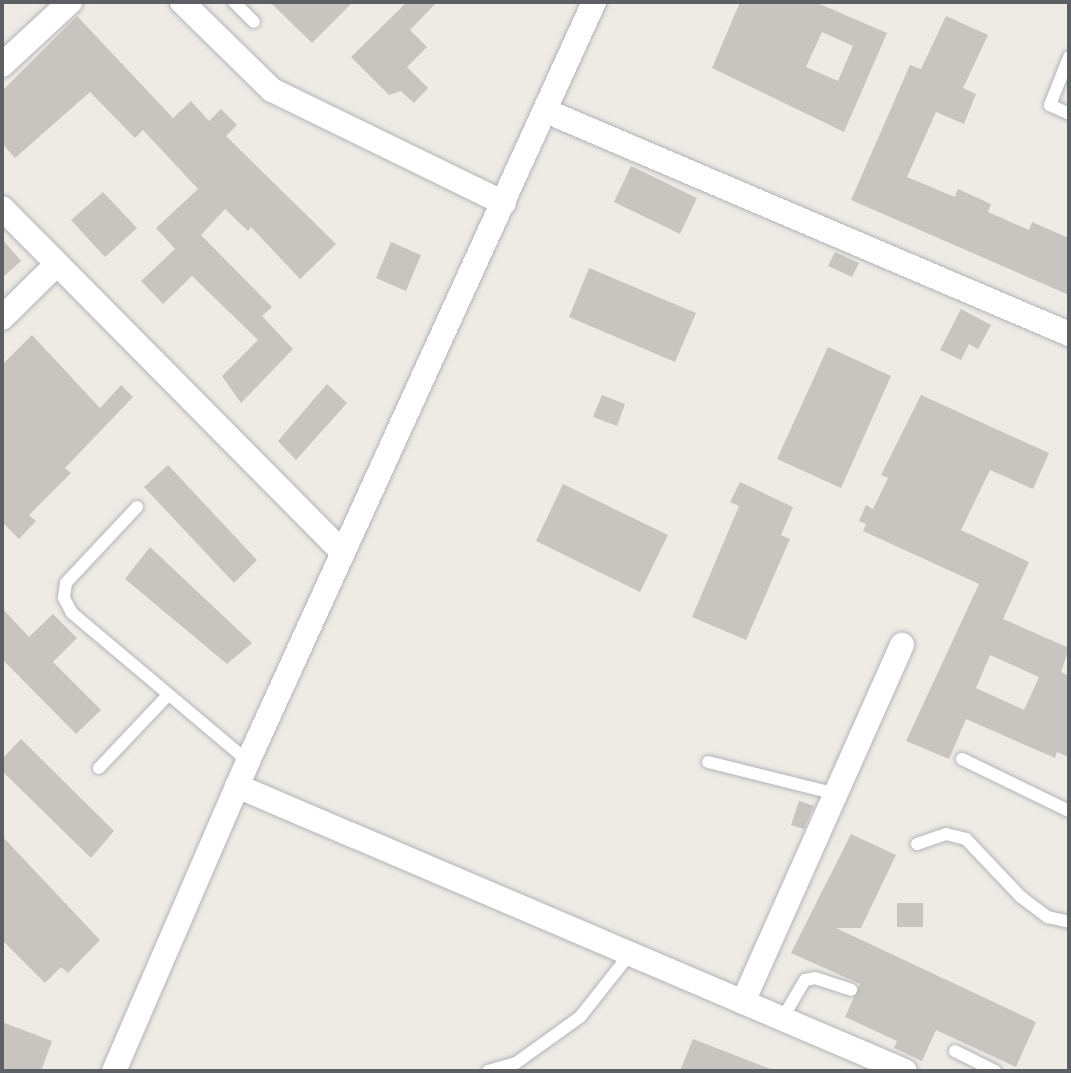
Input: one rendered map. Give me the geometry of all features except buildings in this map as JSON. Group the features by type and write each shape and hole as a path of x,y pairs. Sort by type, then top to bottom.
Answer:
{"street":[{"path":"2,65 70,2"},
{"path":"182,2 272,90 503,202"},
{"path":"114,1071 248,761 594,2"},
{"path":"546,111 1069,334"},
{"path":"2,208 343,552"},
{"path":"2,318 57,264"},
{"path":"743,1002 902,646"},
{"path":"237,786 905,1071"}],"lane":[{"path":"234,2 254,22"},
{"path":"1069,57 1050,105 1069,114"},
{"path":"137,507 66,583 64,598 72,613 248,761"},
{"path":"99,768 168,695"},
{"path":"962,759 1069,811"},
{"path":"708,762 836,794"},
{"path":"917,844 946,834 966,839 1021,897 1048,917 1069,922"},
{"path":"488,1071 516,1063 580,1017 630,954"},
{"path":"782,1019 805,980 815,978 850,990"},
{"path":"955,1051 995,1071"}]}
